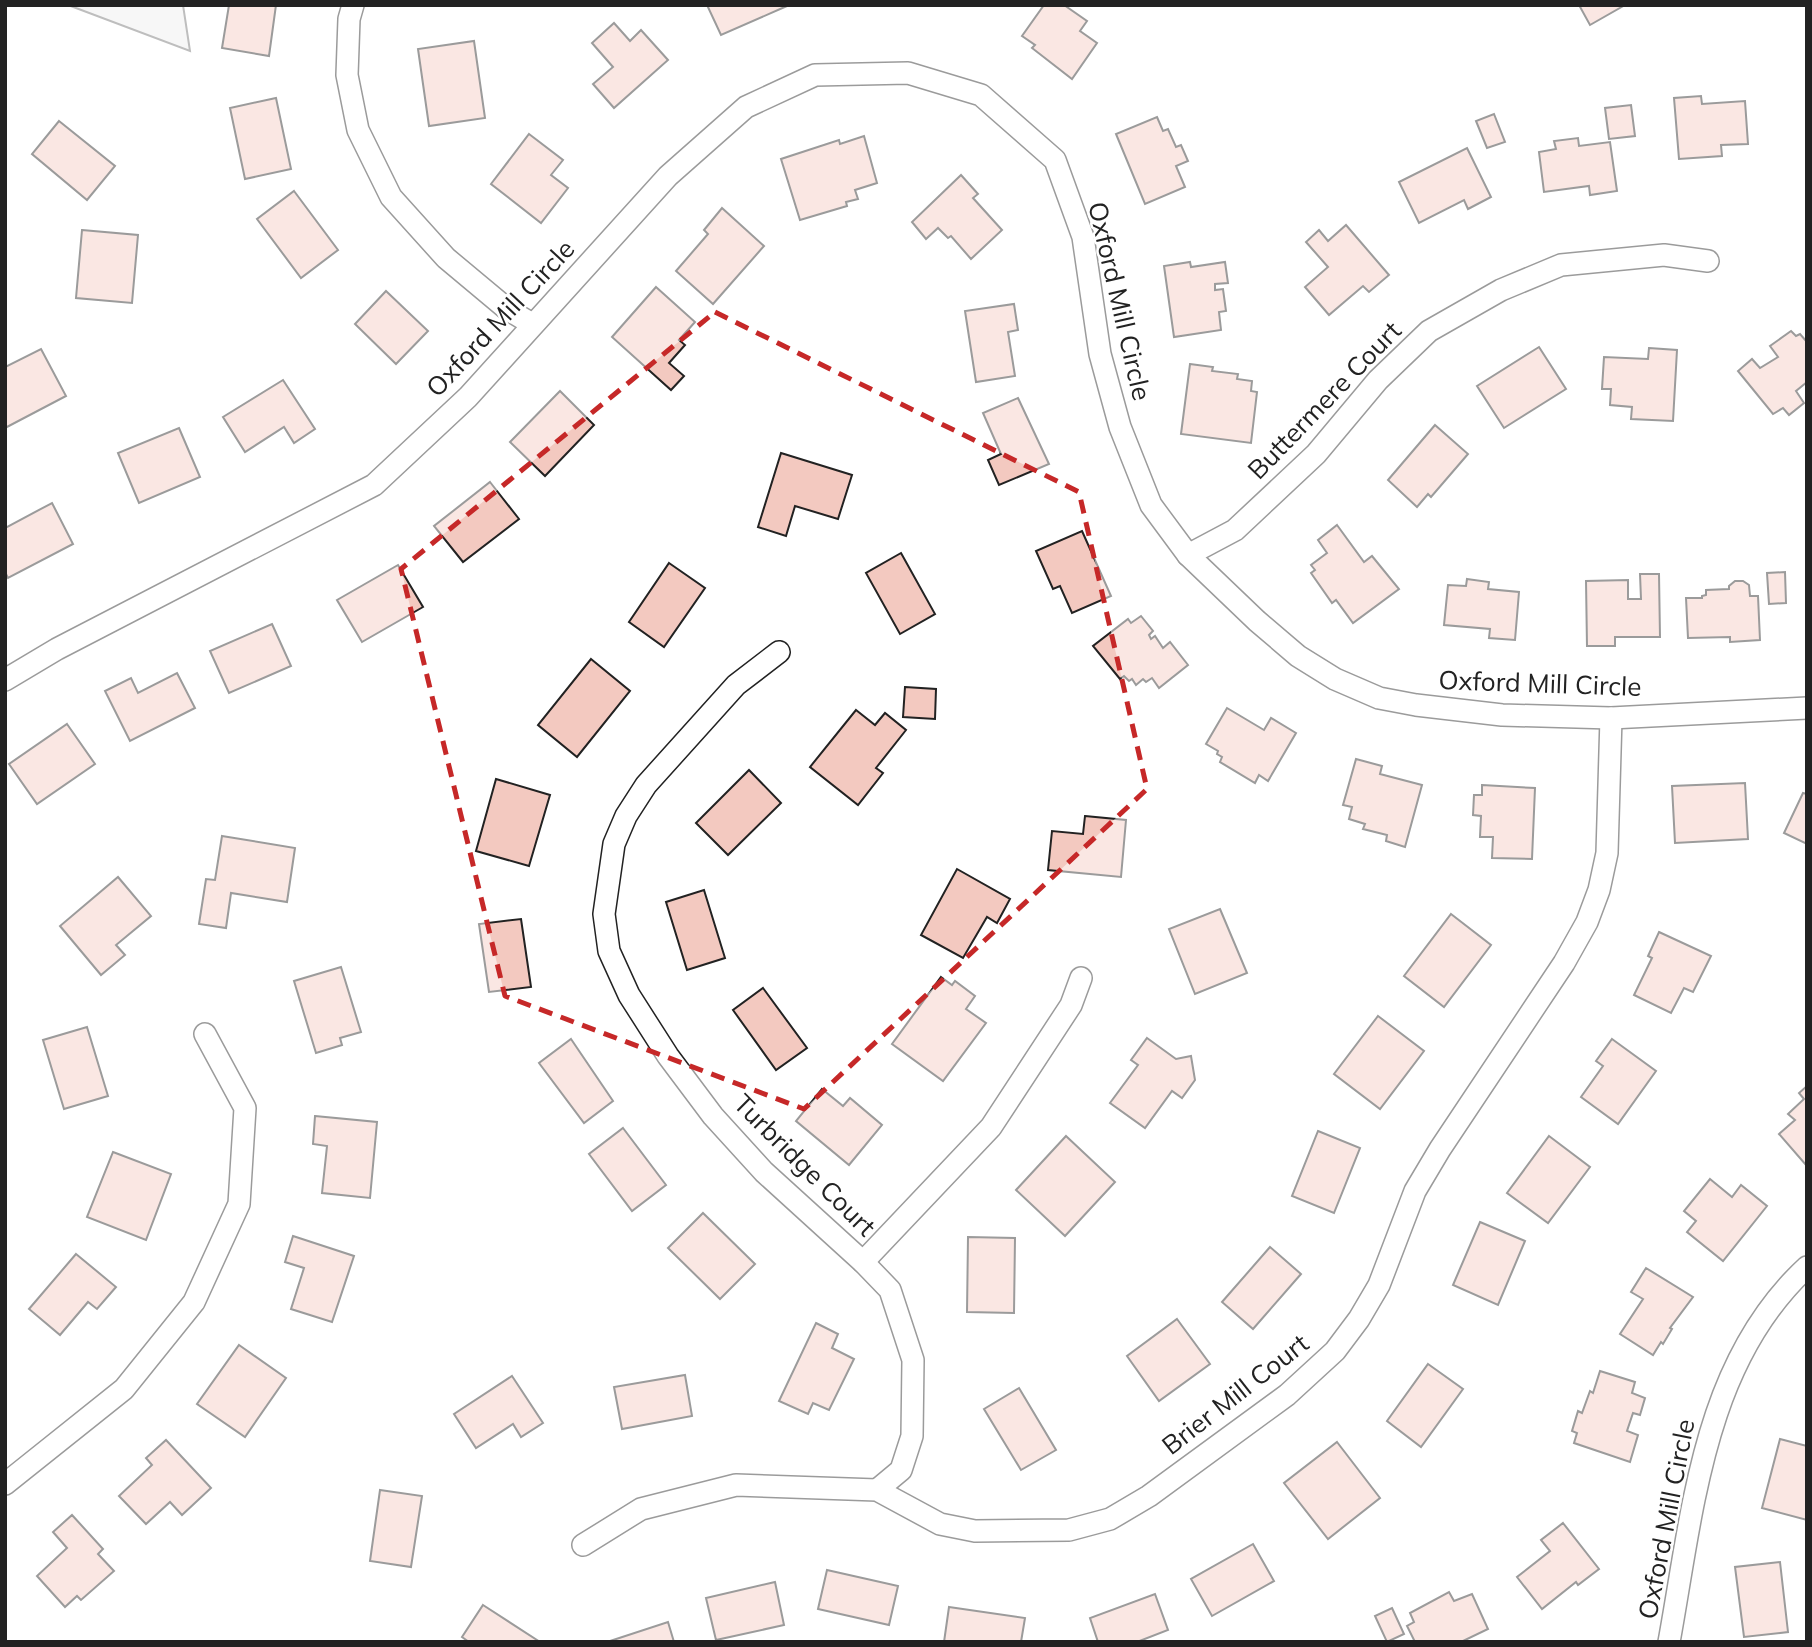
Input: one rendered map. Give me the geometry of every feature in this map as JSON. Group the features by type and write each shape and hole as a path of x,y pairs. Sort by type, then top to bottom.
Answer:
{"street":[{"path":"353,5 349,19 347,75 358,130 391,197 446,258 508,309 532,324"},
{"name":"Oxford Mill Circle","path":"5,680 57,649 374,485 468,397 668,176 746,107 815,75 908,73 981,95 1055,160 1083,237 1100,354 1120,427 1151,505 1188,555 1298,656 1335,679 1379,698 1502,715 1611,718 1807,708"},
{"name":"Buttermere Court","path":"1188,555 1235,530 1316,454 1378,380 1429,331 1501,290 1561,265 1664,255 1708,261"},
{"name":"Turbridge Court","path":"779,652 736,685 646,785 626,816 614,844 604,914 609,951 629,995 667,1056 713,1116 764,1172 890,1290 913,1360 912,1436 901,1470 877,1490"},
{"name":"Brier Mill Court","path":"583,1545 641,1509 736,1485 877,1490 940,1524 975,1531 1069,1530 1110,1519 1149,1496 1287,1395 1335,1351 1359,1319 1378,1285 1415,1191 1564,963 1587,922 1599,890 1607,853 1611,718"},
{"path":"863,1262 992,1127 1071,1005 1081,978"},
{"path":"5,1484 124,1389 194,1302 239,1205 245,1108 205,1034"},
{"name":"Oxford Mill Circle","path":"1670,1642 1703,1453 1717,1410 1735,1367 1762,1318 1807,1267"}],"highlighted area":[{"path":"715,312 1079,492 1147,789 804,1109 505,996 401,569"}],"shaded area":[{"path":"68,5 183,5 190,51"}],"building":[{"path":"229,5 276,5 269,56 222,48"},
{"path":"707,5 787,5 787,6 721,35"},
{"path":"1044,5 1064,5 1087,21 1080,31 1097,43 1072,79 1032,48 1035,45 1022,36"},
{"path":"1579,5 1625,5 1590,25"},
{"path":"614,23 630,41 641,30 668,60 614,108 593,84 613,67 592,43"},
{"path":"474,41 485,118 429,126 418,49"},
{"path":"1701,96 1702,104 1745,101 1748,144 1721,145 1722,156 1679,159 1674,98"},
{"path":"276,98 291,169 245,179 230,108"},
{"path":"1631,105 1635,136 1609,139 1605,108"},
{"path":"1494,114 1505,142 1487,148 1476,121"},
{"path":"1157,117 1163,131 1168,129 1176,147 1181,145 1188,161 1176,166 1185,187 1145,204 1116,134"},
{"path":"59,121 115,166 87,200 32,154"},
{"path":"529,134 563,160 551,175 568,188 541,223 491,184"},
{"path":"864,136 877,183 855,190 858,199 846,202 847,206 800,220 781,159 839,140 840,144"},
{"path":"1578,138 1579,146 1610,142 1617,191 1590,195 1589,186 1544,192 1539,152 1556,149 1554,141"},
{"path":"1467,148 1491,197 1468,209 1464,200 1419,223 1399,182"},
{"path":"961,175 978,194 973,198 1002,230 971,259 951,236 948,238 938,228 926,239 912,222"},
{"path":"294,191 338,250 301,278 257,219"},
{"path":"722,208 764,246 713,304 676,271 708,234 704,230"},
{"path":"1346,225 1389,275 1369,292 1363,286 1329,315 1305,287 1328,267 1306,242 1319,230 1328,241"},
{"path":"82,230 138,235 132,303 76,298"},
{"path":"1190,262 1191,267 1225,262 1228,283 1215,284 1215,290 1223,289 1226,311 1219,312 1221,330 1174,337 1164,266"},
{"path":"656,287 695,322 679,340 685,345 669,363 684,376 671,390 612,337"},
{"path":"386,291 428,331 396,364 355,324"},
{"path":"1014,304 1018,330 1008,332 1015,376 976,382 965,311"},
{"path":"1791,331 1796,336 1800,334 1807,342 1807,382 1796,391 1804,403 1789,415 1783,408 1773,414 1738,371 1752,359 1760,368 1778,357 1770,346"},
{"path":"1539,347 1566,389 1504,428 1477,386"},
{"path":"1649,348 1677,350 1673,421 1631,419 1632,407 1610,405 1611,389 1602,389 1604,357 1648,359"},
{"path":"41,349 66,396 5,428 5,367"},
{"path":"1190,364 1213,367 1212,371 1238,374 1237,379 1252,381 1251,391 1257,392 1251,443 1181,434"},
{"path":"283,380 315,429 294,443 284,427 245,452 223,417"},
{"path":"560,391 594,425 545,476 510,442"},
{"path":"1018,398 1049,464 999,485 988,460 1001,454 983,413"},
{"path":"1435,425 1468,454 1431,497 1428,494 1417,507 1388,480"},
{"path":"179,428 200,477 139,503 118,453"},
{"path":"781,453 852,475 838,519 795,506 786,536 758,527"},
{"path":"490,482 519,519 463,562 434,526"},
{"path":"52,503 73,544 8,578 5,572 5,528"},
{"path":"1337,525 1364,562 1372,556 1399,589 1353,623 1336,600 1332,603 1311,573 1315,570 1311,565 1327,553 1318,540"},
{"path":"1082,531 1111,596 1072,613 1060,586 1053,589 1036,551"},
{"path":"901,553 935,614 900,634 866,573"},
{"path":"669,563 705,588 664,647 629,622"},
{"path":"398,565 423,607 362,642 337,600"},
{"path":"1785,572 1786,603 1769,604 1767,573"},
{"path":"1640,574 1659,574 1660,637 1615,637 1615,646 1587,646 1586,581 1628,580 1628,599 1641,599"},
{"path":"1467,579 1489,582 1488,589 1519,592 1515,640 1489,638 1490,629 1444,625 1448,585 1466,586"},
{"path":"1735,581 1743,581 1749,585 1750,596 1758,596 1760,640 1730,642 1730,637 1688,638 1686,598 1702,598 1706,595 1706,590 1729,589"},
{"path":"1141,616 1153,631 1149,635 1151,639 1155,636 1163,648 1170,642 1188,665 1159,688 1152,678 1146,682 1143,679 1136,685 1132,679 1129,681 1124,676 1120,679 1093,646 1128,619 1131,623"},
{"path":"272,624 291,666 229,693 210,651"},
{"path":"591,659 630,691 577,757 538,725"},
{"path":"177,673 195,708 130,741 105,691 131,678 138,693"},
{"path":"905,687 936,689 935,719 903,717"},
{"path":"1227,708 1264,730 1271,718 1296,733 1268,781 1259,775 1255,783 1220,762 1222,757 1217,754 1218,751 1206,744"},
{"path":"856,710 875,725 885,713 906,730 876,768 883,773 858,805 810,767"},
{"path":"67,724 95,764 37,804 9,764"},
{"path":"1356,759 1382,766 1380,774 1422,785 1405,847 1386,841 1387,835 1363,829 1365,824 1349,819 1352,807 1343,805"},
{"path":"749,770 781,803 728,855 696,823"},
{"path":"496,779 550,795 529,866 476,851"},
{"path":"1745,783 1748,839 1675,843 1672,786"},
{"path":"1482,785 1535,788 1532,859 1492,858 1493,837 1480,837 1481,816 1473,815 1474,795 1482,795"},
{"path":"1803,793 1807,794 1807,844 1784,833"},
{"path":"1085,816 1126,820 1121,877 1048,870 1052,831 1083,834"},
{"path":"222,836 295,848 287,902 231,893 226,928 199,924 206,879 215,880"},
{"path":"957,869 1010,899 997,923 987,917 963,958 921,935"},
{"path":"118,877 151,916 116,945 125,955 101,975 60,926"},
{"path":"704,890 725,958 687,970 666,902"},
{"path":"1220,909 1247,973 1195,994 1169,929"},
{"path":"1451,914 1491,945 1444,1007 1404,976"},
{"path":"521,919 531,987 489,992 479,924"},
{"path":"1659,932 1711,956 1693,992 1684,988 1671,1013 1634,995 1652,958 1648,956"},
{"path":"341,967 361,1032 340,1038 342,1045 316,1053 294,981"},
{"path":"941,977 952,985 955,981 975,996 966,1009 986,1023 943,1081 892,1044"},
{"path":"763,988 807,1048 776,1070 733,1010"},
{"path":"1378,1016 1424,1051 1380,1109 1334,1074"},
{"path":"87,1027 108,1096 64,1109 43,1040"},
{"path":"1147,1038 1176,1059 1191,1056 1195,1080 1182,1098 1172,1091 1145,1128 1110,1103 1138,1065 1131,1060"},
{"path":"571,1039 613,1101 584,1123 539,1063"},
{"path":"1612,1039 1656,1071 1618,1124 1581,1097 1603,1066 1596,1061"},
{"path":"1807,1086 1806,1165 1779,1134 1795,1120 1788,1114 1804,1099 1799,1093"},
{"path":"822,1089 843,1106 850,1098 882,1125 849,1165 796,1121"},
{"path":"315,1116 377,1122 370,1198 322,1193 327,1146 313,1144"},
{"path":"623,1128 666,1185 632,1211 589,1154"},
{"path":"1318,1131 1360,1148 1334,1213 1292,1196"},
{"path":"1066,1136 1115,1182 1065,1236 1016,1190"},
{"path":"1549,1136 1590,1167 1548,1223 1507,1193"},
{"path":"113,1152 171,1174 146,1240 87,1217"},
{"path":"1710,1179 1732,1197 1741,1185 1767,1206 1723,1261 1687,1232 1696,1221 1684,1211"},
{"path":"703,1213 755,1264 720,1299 668,1248"},
{"path":"1480,1222 1525,1241 1498,1305 1453,1285"},
{"path":"293,1236 354,1256 332,1322 291,1309 304,1268 285,1262"},
{"path":"968,1237 1015,1238 1014,1313 967,1312"},
{"path":"1270,1247 1301,1274 1253,1329 1222,1302"},
{"path":"76,1254 116,1287 97,1309 88,1302 60,1335 29,1309"},
{"path":"1646,1268 1693,1297 1653,1355 1620,1334 1643,1299 1631,1292"},
{"path":"1177,1319 1210,1364 1159,1401 1127,1356"},
{"path":"816,1323 838,1334 832,1348 854,1359 829,1410 813,1403 808,1414 779,1401"},
{"path":"239,1345 286,1378 245,1437 197,1404"},
{"path":"1428,1364 1463,1389 1421,1447 1387,1421"},
{"path":"1600,1371 1635,1382 1632,1393 1645,1398 1640,1415 1633,1413 1627,1431 1638,1435 1630,1462 1574,1443 1577,1433 1572,1431 1578,1411 1582,1413 1590,1391 1593,1393"},
{"path":"685,1375 692,1416 622,1429 614,1387"},
{"path":"512,1376 543,1423 521,1437 513,1424 476,1448 454,1414"},
{"path":"1019,1388 1056,1450 1021,1470 984,1409"},
{"path":"1780,1439 1807,1446 1807,1520 1762,1508"},
{"path":"166,1440 211,1488 182,1515 170,1502 146,1524 119,1496 152,1465 146,1458"},
{"path":"1337,1442 1380,1498 1328,1539 1284,1483"},
{"path":"380,1490 422,1496 411,1567 370,1561"},
{"path":"72,1515 103,1549 98,1554 114,1571 81,1600 77,1596 65,1607 37,1576 67,1548 53,1532"},
{"path":"1563,1523 1599,1569 1578,1585 1576,1582 1542,1609 1517,1577 1550,1551 1541,1540"},
{"path":"1253,1544 1274,1581 1212,1616 1191,1579"},
{"path":"1780,1562 1788,1632 1744,1637 1735,1567"},
{"path":"827,1570 898,1586 889,1625 818,1609"},
{"path":"775,1582 784,1625 716,1640 706,1598"},
{"path":"1449,1592 1454,1601 1472,1594 1488,1629 1461,1642 1415,1642 1407,1626 1414,1622 1410,1613"},
{"path":"1155,1594 1168,1630 1137,1642 1098,1642 1090,1618"},
{"path":"483,1605 540,1642 469,1642 462,1637"},
{"path":"949,1607 1025,1618 1021,1642 944,1642"},
{"path":"1392,1608 1404,1634 1387,1642 1375,1616"},
{"path":"668,1622 674,1642 607,1642"}]}
